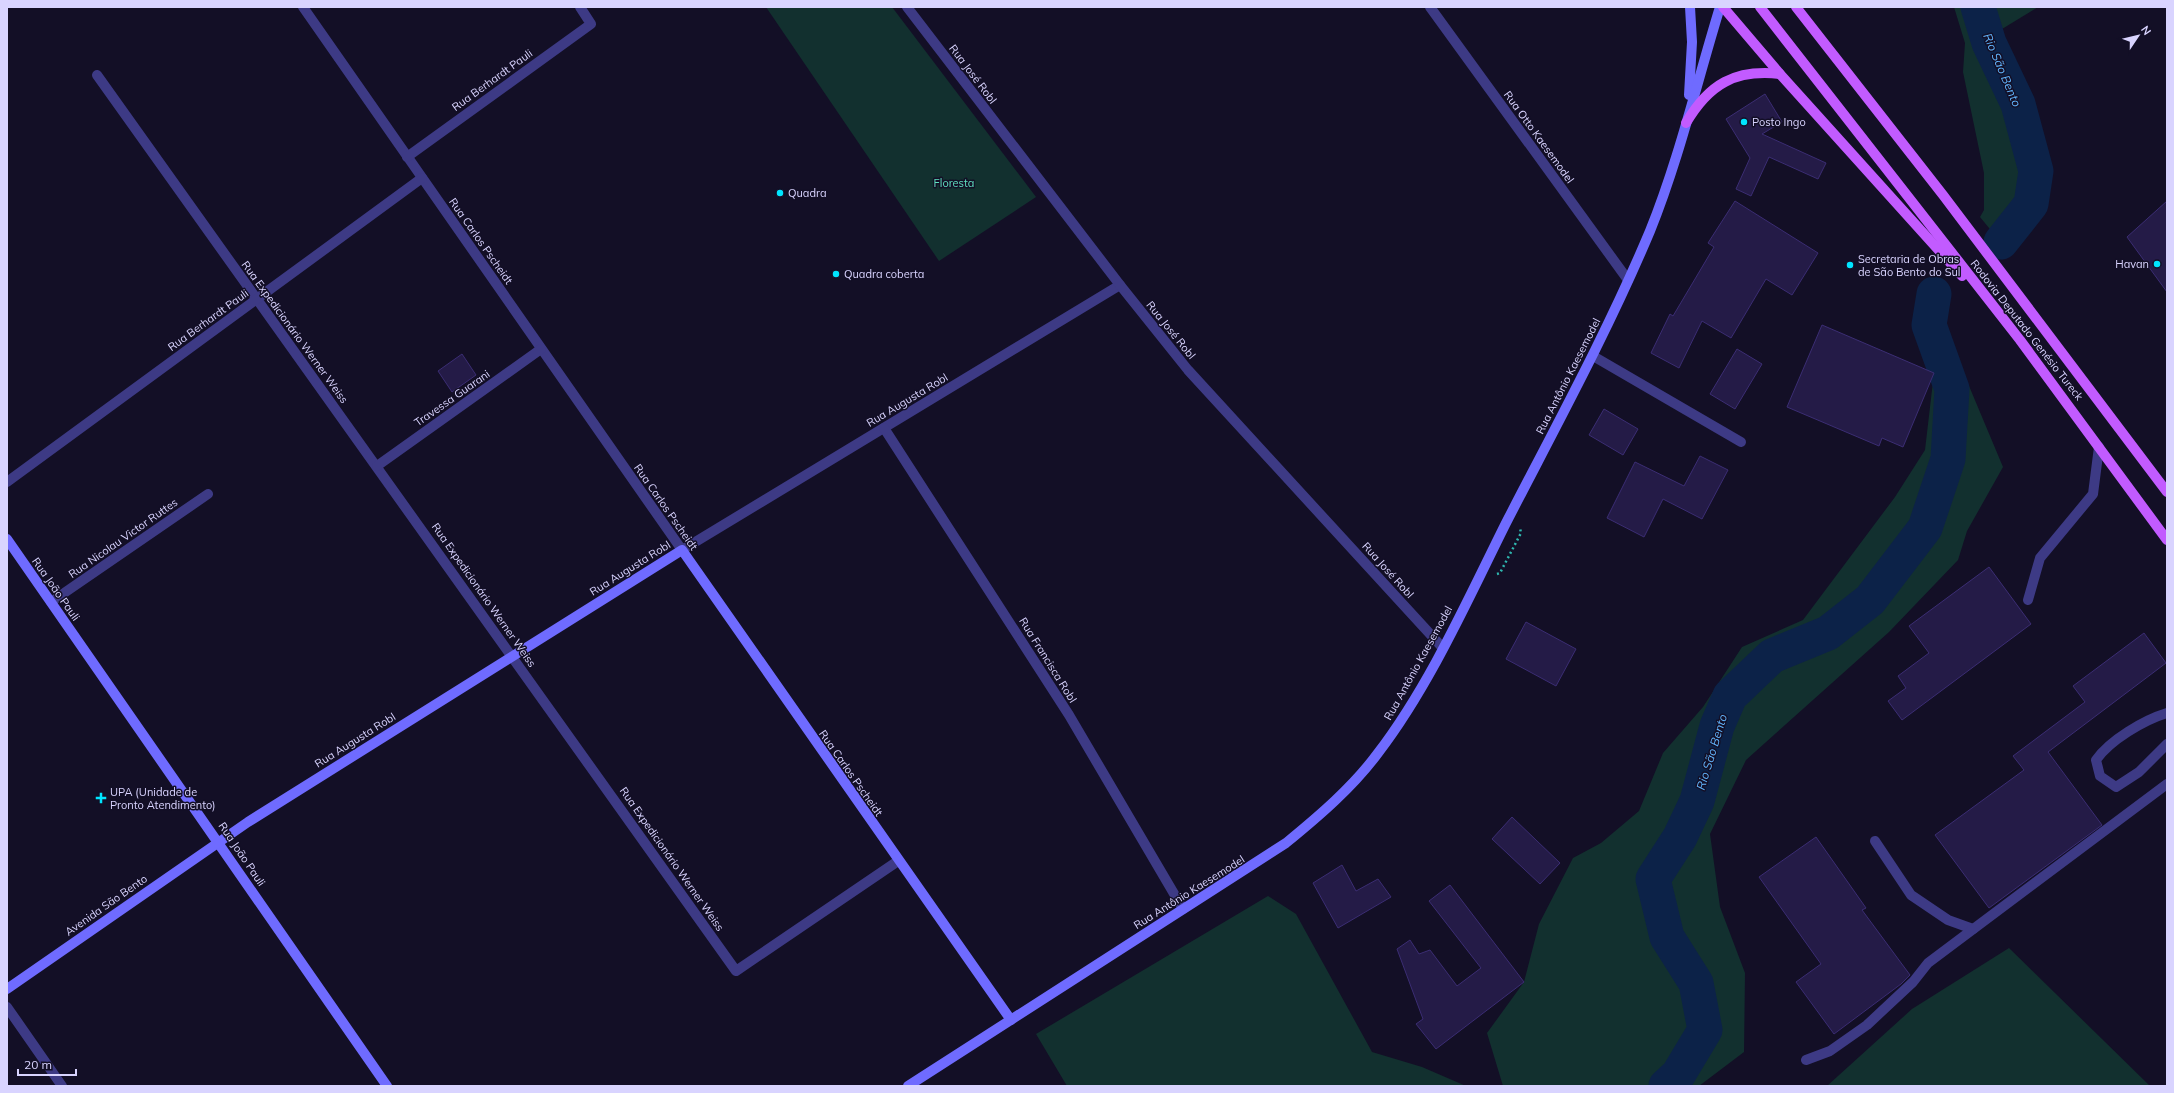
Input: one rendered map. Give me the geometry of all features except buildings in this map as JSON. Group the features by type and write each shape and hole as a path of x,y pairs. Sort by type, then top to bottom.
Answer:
{"main road":[{"name":"Rua Antônio Kaesemodel","path":"1686,123 1691,82 1690,7"},
{"name":"Rua Antônio Kaesemodel","path":"908,1086 1286,842 1319,816 1377,755 1405,716 1442,647 1593,356 1628,280 1662,200 1720,7"},
{"path":"1723,7 1780,74 2020,340"},
{"name":"Rodovia Deputado Genésio Tureck","path":"1760,7 2020,340 2167,540"},
{"path":"1796,7 1943,195 2167,492"},
{"path":"1686,123 1696,106 1709,92 1725,81 1743,74 1762,72 1780,74"},
{"name":"Rua João Pauli","path":"7,539 219,841 387,1086"},
{"name":"Rua Augusta Robl","path":"219,841 682,550"},
{"name":"Rua Carlos Pscheidt","path":"682,550 898,861 1011,1020"},
{"name":"Avenida São Bento","path":"7,989 219,841"}],"street":[{"name":"Rua Carlos Pscheidt","path":"303,7 682,550"},
{"name":"Rua Berhardt Pauli","path":"407,157 591,24 580,7"},
{"name":"Rua José Robl","path":"907,7 1120,286 1188,370 1442,647"},
{"name":"Rua Otto Kaesemodel","path":"1430,7 1628,280"},
{"name":"Rua Expedicionário Werner Weiss","path":"97,75 736,971 898,861"},
{"name":"Rua Berhardt Pauli","path":"7,482 422,178"},
{"name":"Rua Augusta Robl","path":"682,550 1120,286"},
{"name":"Travessa Guarani","path":"377,466 542,349"},
{"path":"1593,356 1741,442"},
{"name":"Rua Francisca Robl","path":"884,428 1069,715 1183,909"},
{"path":"2028,600 2040,558 2093,494 2099,446"},
{"name":"Rua Nicolau Victor Ruttes","path":"51,602 208,494"},
{"path":"2167,713 2152,718 2104,749 2096,760 2100,776 2116,787 2139,772 2167,744"},
{"path":"1806,1060 1830,1051 1867,1025 1913,982 1928,963 2167,784"},
{"path":"1875,841 1911,895 1948,920 1973,929"},
{"path":"7,1007 62,1086"}],"green space":[{"name":"Floresta","path":"766,7 892,7 1036,197 939,261"},
{"path":"1954,7 1978,7 2027,168 2021,202 1994,234 1980,217 1984,210 1984,173 1963,72 1965,43"},
{"path":"1993,7 2038,7 2002,29"},
{"path":"1925,281 2003,467 1967,531 1958,560 1889,632 1746,760 1710,834 1720,907 1745,973 1744,1052 1699,1086 1503,1086 1487,1033 1524,982 1539,924 1573,858 1601,843 1639,811 1663,753 1703,707 1742,647 1803,620 1895,497 1925,450 1934,373 1919,338"},
{"path":"1268,896 1296,914 1372,1052 1422,1067 1466,1086 1067,1086 1036,1034"},
{"path":"2009,948 2150,1086 1827,1086 1912,1009"}],"waterway":[{"name":"Rio São Bento","path":"1978,7 1989,43 2018,104 2036,171 2031,204 2001,242"},
{"name":"Rio São Bento","path":"1666,1086 1678,1075 1705,1030 1696,983 1667,937 1653,879 1680,837 1697,801 1717,726 1730,696 1772,656 1828,633 1870,600 1925,528 1948,459 1952,389 1929,325 1934,294"}],"place":[{"name":"Posto Ingo","path":"1744,122"},
{"name":"Quadra","path":"780,193"},
{"name":"Havan","path":"2157,264"},
{"name":"Secretaria de Obras de São Bento do Sul","path":"1850,265"},
{"name":"Quadra coberta","path":"836,274"},
{"name":"UPA (Unidade de Pronto Atendimento)","path":"101,798"}]}
